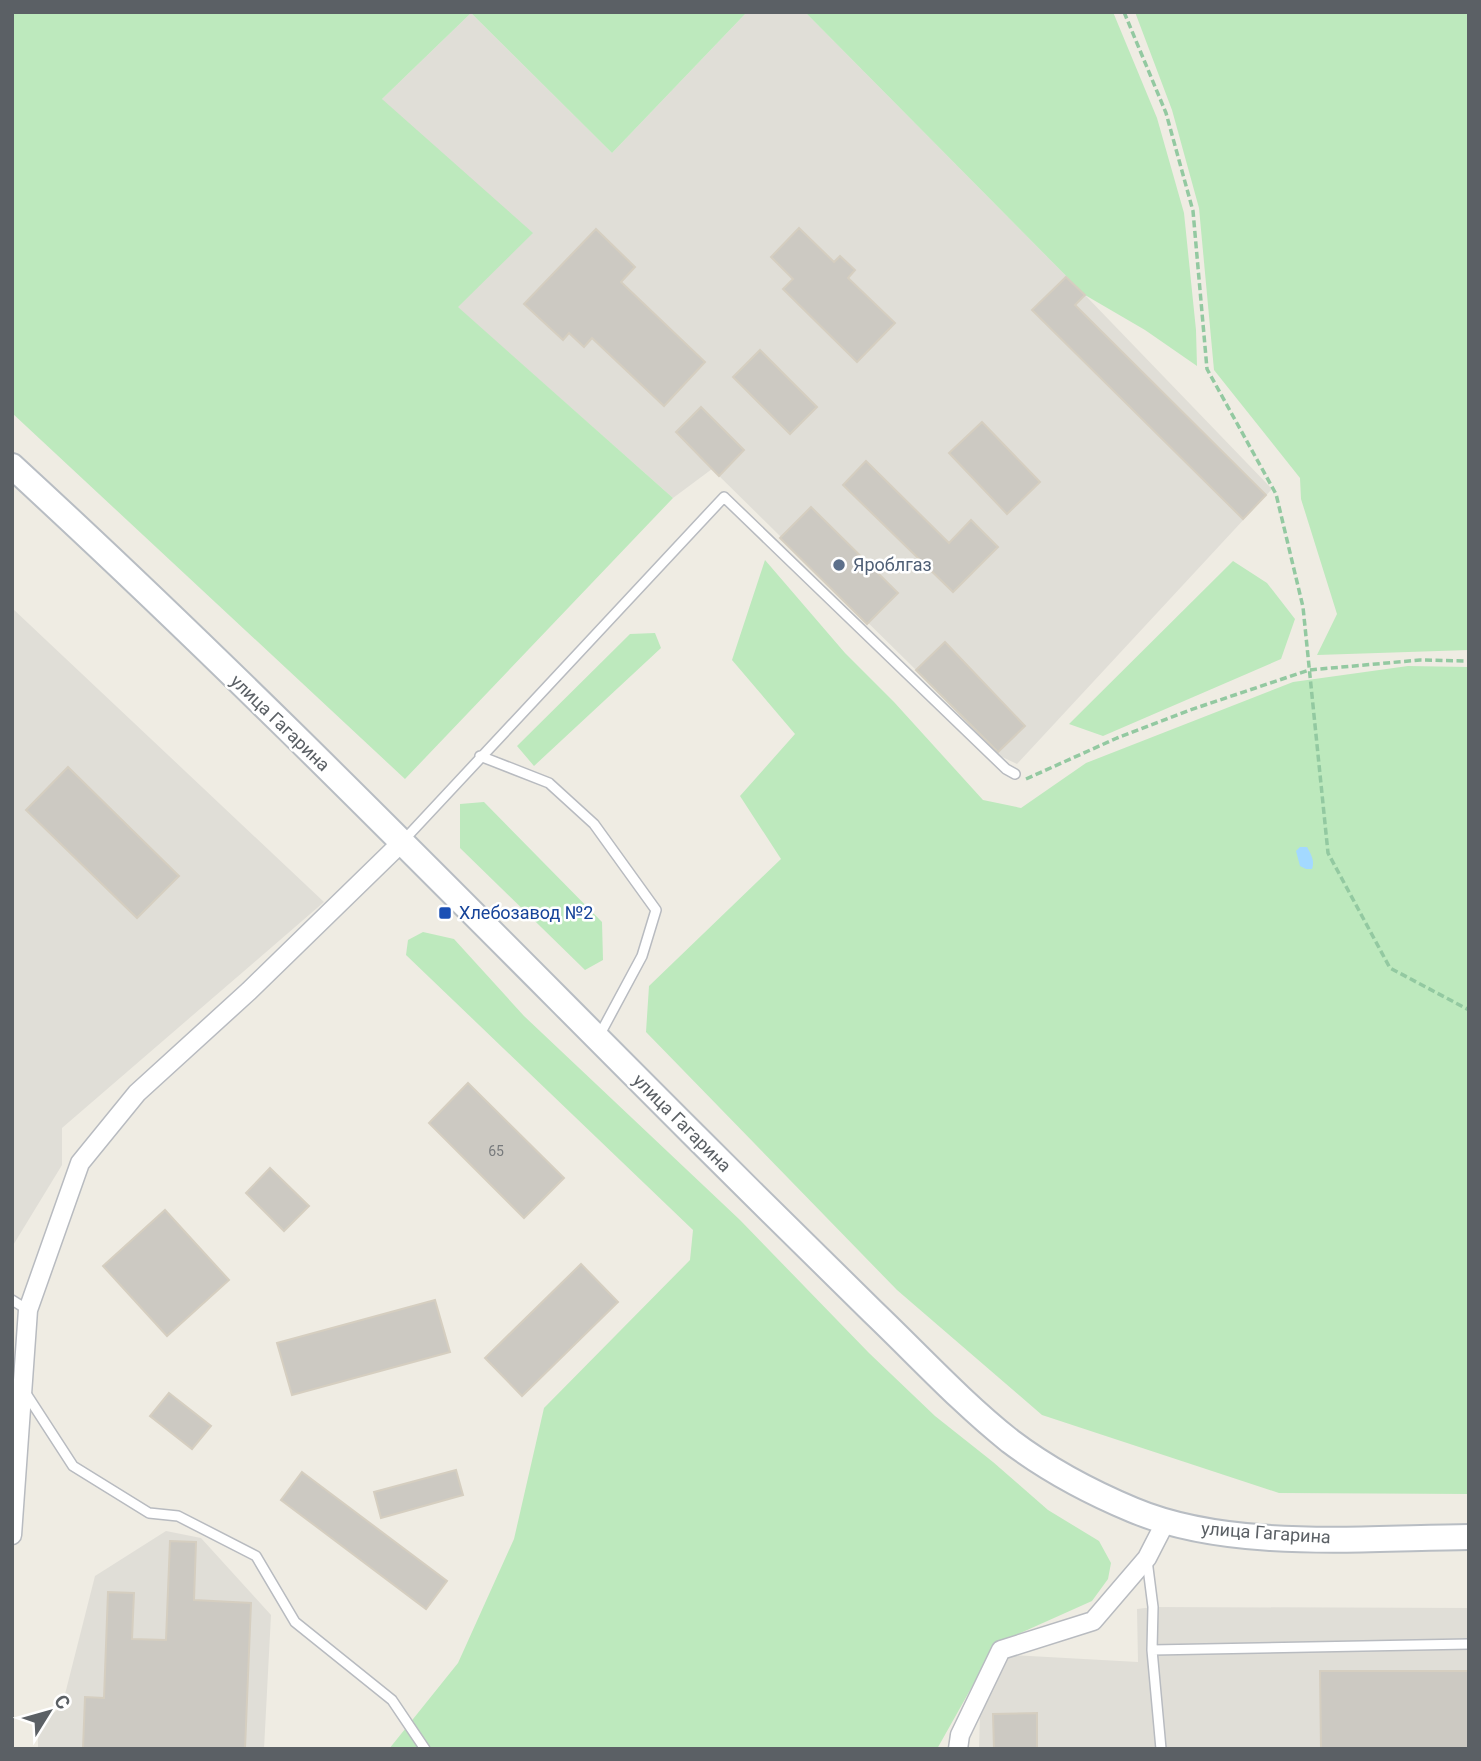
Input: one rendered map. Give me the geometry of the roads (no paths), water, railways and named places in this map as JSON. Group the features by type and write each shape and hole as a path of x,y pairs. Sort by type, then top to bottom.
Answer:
{"main road":[{"name":"улица Гагарина","path":"12,467 116,562 945,1382 1010,1440 1080,1486 1165,1523 1242,1536 1469,1537"}],"street":[{"path":"12,1535 27,1310 80,1163 137,1093 249,991 401,843"},
{"path":"958,1749 960,1735 1002,1650 1093,1621 1147,1558 1165,1523"}],"lane":[{"path":"401,843 480,755 724,497 1006,769 1015,774"},
{"path":"480,755 549,783 594,824 656,910 642,956 598,1038"},
{"path":"12,1300 27,1310"},
{"path":"22,1387 73,1466 149,1513 178,1516 256,1556 295,1622 393,1700 425,1749"},
{"path":"1147,1558 1153,1607 1152,1650 1161,1749"},
{"path":"1152,1650 1469,1644"}],"water":[{"path":"1300,847 1307,847 1313,860 1312,869 1300,866 1296,851"}],"place":[{"name":"Яроблгаз","path":"839,565"},
{"name":"Хлебозавод №2","path":"445,913"}]}
